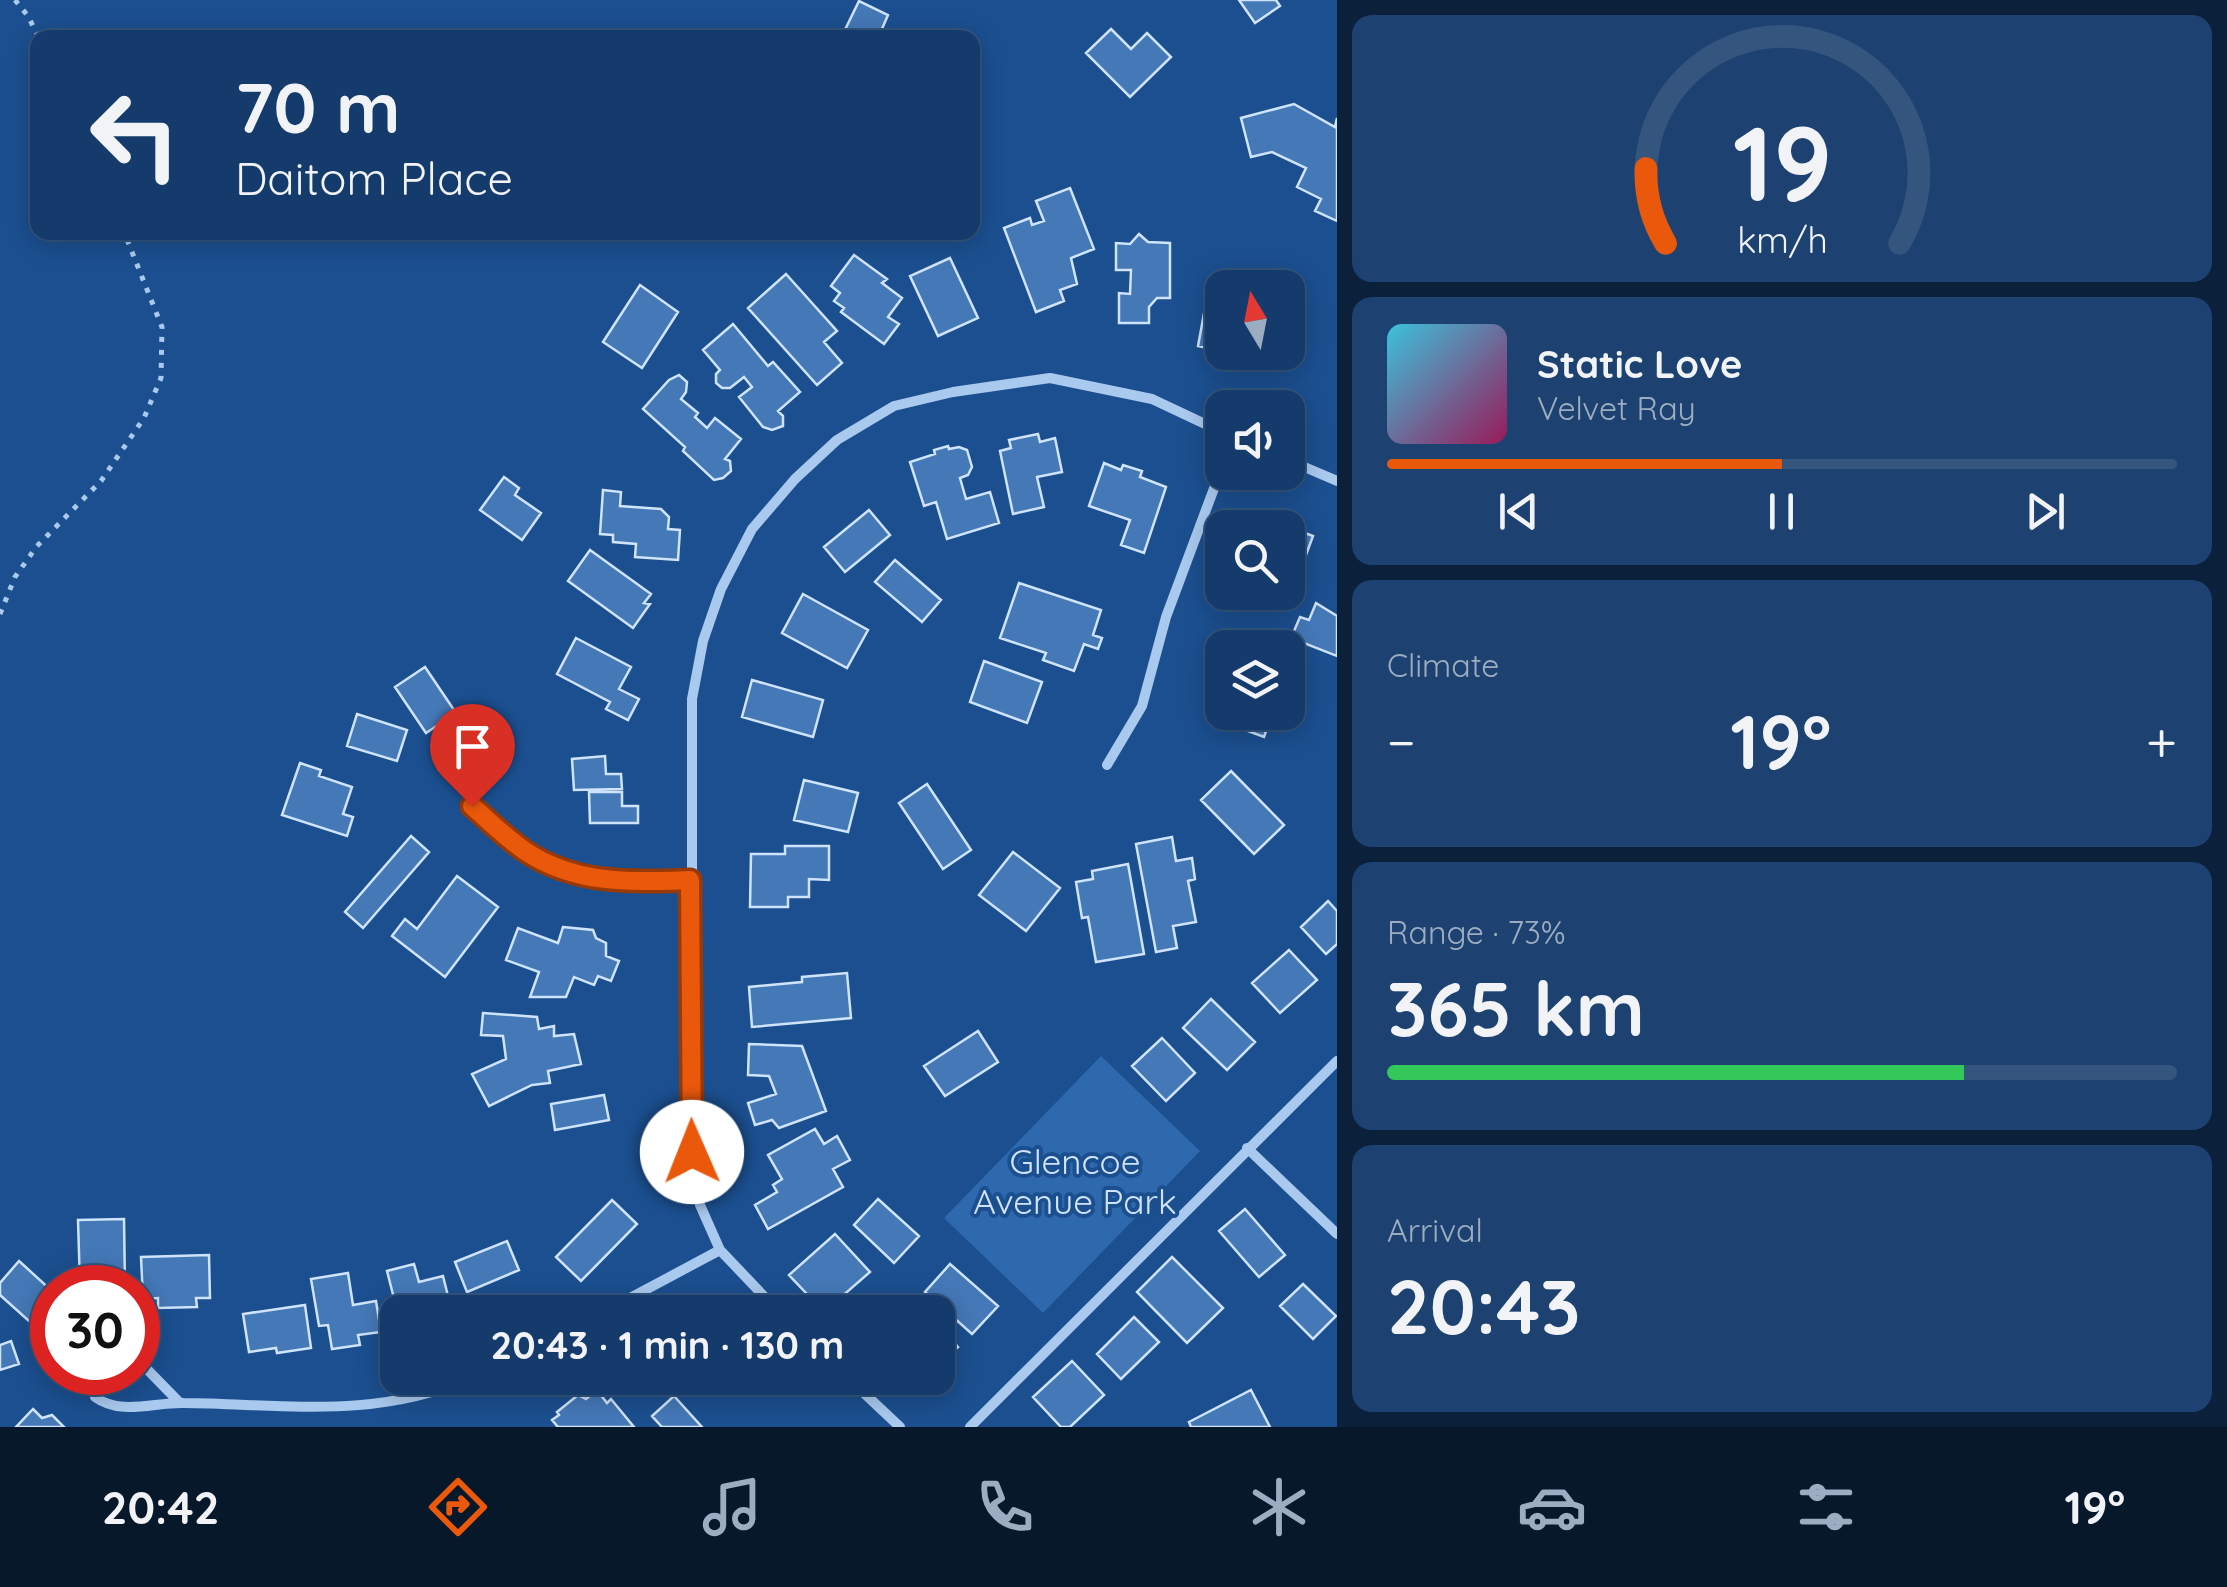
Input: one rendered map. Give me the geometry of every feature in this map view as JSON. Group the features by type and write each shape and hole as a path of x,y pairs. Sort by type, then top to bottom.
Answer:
{"street":[{"path":"764,1295 720,1250 700,1205 692,1152 692,699 703,642 720,588 752,530 795,479 837,440 894,406 953,392 1050,378 1152,398 1205,424"},
{"path":"1305,467 1337,481"},
{"path":"1107,765 1142,706 1166,617 1213,490"},
{"path":"472,806 527,852 571,874 618,882 690,880"},
{"path":"970,1427 1337,1061"},
{"path":"1247,1148 1337,1234"},
{"path":"636,1295 720,1250"},
{"path":"160,1383 179,1402"},
{"path":"95,1395 107,1406 146,1407 179,1402 308,1409 409,1395"},
{"path":"866,1395 900,1427"}],"path":[{"path":"15,0 35,30"},
{"path":"0,614 15,577 37,546 101,480 144,418 161,378 162,327 127,240"}],"green space":[{"name":"Glencoe Avenue Park","path":"1101,1056 1200,1151 1043,1313 944,1218"}],"building":[{"path":"1239,0 1276,0 1280,6 1255,23"},
{"path":"859,1 888,15 881,30 845,30"},
{"path":"1111,29 1131,49 1147,33 1171,57 1130,97 1086,53"},
{"path":"1294,104 1335,127 1337,118 1337,221 1315,211 1321,199 1297,187 1306,168 1272,152 1251,157 1241,118"},
{"path":"1070,188 1094,249 1071,258 1077,284 1060,290 1064,301 1036,312 1004,228 1030,218 1032,225 1044,221 1036,201"},
{"path":"1139,234 1148,242 1170,243 1170,298 1157,298 1149,307 1149,323 1119,323 1119,293 1130,294 1131,270 1116,270 1116,243 1130,244"},
{"path":"854,255 887,279 882,283 902,298 888,317 899,324 884,344 841,312 844,308 834,301 840,293 831,286"},
{"path":"950,258 978,318 938,336 910,276"},
{"path":"786,274 837,331 824,342 842,363 817,385 748,308"},
{"path":"640,285 678,312 642,368 603,342"},
{"path":"1205,308 1205,348 1198,346"},
{"path":"733,324 768,366 773,362 800,392 778,411 783,416 783,426 772,430 763,427 739,397 752,387 744,377 730,388 716,383 720,370 703,350"},
{"path":"679,375 687,382 681,399 698,413 695,417 707,428 715,418 741,439 725,459 730,461 731,471 723,478 714,480 643,409 669,380"},
{"path":"1038,434 1040,442 1055,438 1062,472 1037,477 1044,507 1013,514 1000,451 1011,448 1009,440"},
{"path":"948,446 967,450 972,467 968,475 960,478 966,499 990,492 999,523 947,539 936,502 924,506 910,462"},
{"path":"1104,463 1121,470 1123,465 1142,471 1140,477 1166,487 1144,553 1121,545 1130,520 1089,506"},
{"path":"504,477 519,488 515,495 541,513 522,540 480,510"},
{"path":"603,490 621,492 620,506 661,509 669,517 668,529 680,530 678,560 635,557 636,544 613,542 613,535 600,534"},
{"path":"869,510 890,535 845,572 824,547"},
{"path":"1305,533 1313,536 1305,558"},
{"path":"590,550 651,594 644,603 650,604 633,628 568,581"},
{"path":"895,560 941,600 922,622 875,582"},
{"path":"1019,583 1101,610 1093,635 1102,638 1098,649 1084,644 1074,671 1043,660 1046,653 1000,638"},
{"path":"803,594 868,630 847,668 782,633"},
{"path":"1316,603 1337,616 1337,656 1305,643 1305,630 1294,630 1300,617 1309,620"},
{"path":"576,638 631,667 619,689 639,699 628,720 606,709 610,702 557,674"},
{"path":"984,661 1042,682 1027,723 970,702"},
{"path":"425,667 456,713 426,733 395,687"},
{"path":"752,680 823,700 813,737 742,717"},
{"path":"357,714 407,730 397,761 347,746"},
{"path":"1245,730 1267,730 1264,737"},
{"path":"605,756 606,774 621,774 622,789 574,790 572,759"},
{"path":"300,763 321,770 319,776 352,787 343,814 353,817 347,836 282,815"},
{"path":"1231,771 1284,825 1254,854 1201,800"},
{"path":"804,780 858,793 848,832 794,820"},
{"path":"927,784 971,850 943,869 899,803"},
{"path":"589,792 622,792 622,806 638,806 638,823 590,823"},
{"path":"411,836 429,852 363,928 345,912"},
{"path":"1172,837 1176,861 1192,858 1195,879 1188,881 1196,922 1173,926 1177,948 1156,952 1136,844"},
{"path":"785,846 829,846 829,880 809,879 809,897 788,897 788,907 750,907 751,854 785,854"},
{"path":"1013,852 1060,888 1026,931 979,895"},
{"path":"1128,864 1144,954 1096,962 1088,917 1082,918 1076,882 1093,879 1092,871"},
{"path":"457,876 498,907 445,977 392,936 405,919 417,929"},
{"path":"1328,901 1337,911 1337,944 1326,954 1301,927"},
{"path":"563,927 593,930 596,938 606,943 606,956 619,961 611,981 598,976 594,985 574,977 566,997 530,997 539,972 506,960 518,928 558,943"},
{"path":"1289,950 1317,980 1280,1013 1252,983"},
{"path":"847,973 851,1018 752,1027 749,987"},
{"path":"1211,999 1255,1042 1227,1070 1183,1028"},
{"path":"483,1013 537,1017 539,1029 554,1026 554,1036 574,1034 581,1064 548,1071 550,1083 532,1085 489,1106 472,1074 506,1059 503,1036 481,1035"},
{"path":"978,1031 998,1062 945,1096 924,1066"},
{"path":"1162,1038 1195,1073 1166,1101 1132,1066"},
{"path":"749,1044 802,1046 826,1111 779,1128 772,1120 755,1125 748,1103 776,1094 769,1076 748,1075"},
{"path":"604,1095 609,1120 555,1130 551,1104"},
{"path":"815,1129 824,1144 837,1136 850,1160 833,1169 843,1187 768,1229 755,1205 777,1192 773,1185 782,1179 768,1155"},
{"path":"878,1199 919,1236 894,1263 854,1225"},
{"path":"612,1200 637,1224 581,1281 556,1257"},
{"path":"1245,1209 1285,1255 1259,1277 1219,1231"},
{"path":"124,1219 125,1265 79,1265 78,1220"},
{"path":"835,1234 870,1272 844,1295 808,1295 789,1275"},
{"path":"507,1241 519,1270 467,1292 455,1262"},
{"path":"209,1255 210,1298 196,1298 197,1307 160,1308 160,1265 141,1265 141,1257"},
{"path":"1172,1257 1223,1308 1187,1343 1137,1292"},
{"path":"19,1261 30,1271 30,1322 0,1295 0,1283"},
{"path":"414,1264 419,1282 443,1276 448,1295 393,1295 387,1271"},
{"path":"950,1264 998,1306 972,1334 955,1319 955,1295 925,1292"},
{"path":"348,1273 353,1305 376,1301 380,1332 358,1335 360,1345 332,1349 328,1325 319,1326 311,1279"},
{"path":"1303,1284 1336,1316 1313,1339 1280,1306"},
{"path":"305,1305 311,1348 249,1352 243,1314"},
{"path":"1134,1317 1159,1342 1121,1379 1097,1354"},
{"path":"11,1341 19,1364 0,1370 0,1345"},
{"path":"1072,1361 1104,1395 1070,1427 1061,1427 1033,1397"},
{"path":"1251,1390 1270,1427 1191,1427 1189,1422"},
{"path":"578,1395 586,1399 601,1395 607,1403 611,1399 634,1427 558,1427 552,1420"},
{"path":"674,1396 702,1427 662,1427 652,1416"},
{"path":"33,1409 42,1418 52,1415 64,1427 16,1427"}],"route":[{"path":"472,806 527,852 571,874 618,882 690,880 692,1152"}]}
